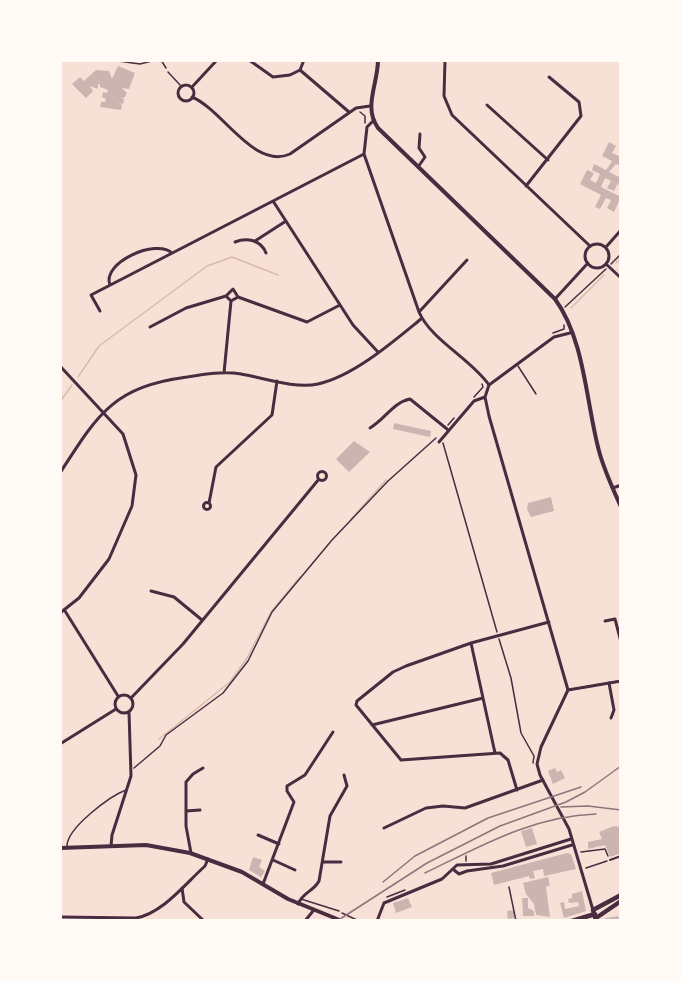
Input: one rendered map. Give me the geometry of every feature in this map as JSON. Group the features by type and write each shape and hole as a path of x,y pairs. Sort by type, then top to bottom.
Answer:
{"highway":[{"path":"595,916 621,895"},
{"path":"572,921 595,916 621,901"}],"main road":[{"path":"378,60 377,79 370,106 373,121 555,299 562,310 590,397 599,452 621,507"},
{"path":"60,848 146,846 190,853 242,872 313,911 342,921"}],"street":[{"path":"192,97 192,87 217,60"},
{"path":"249,60 273,77 290,75 300,70 304,60"},
{"path":"445,60 444,96 448,109 590,246"},
{"path":"300,70 349,112"},
{"path":"526,186 577,124 582,111 579,102 549,77"},
{"path":"192,87 187,84 181,86 178,94 181,99 187,101 192,97"},
{"path":"192,97 211,109 258,152 269,157 290,154 349,112 356,108 370,106"},
{"path":"487,105 548,160"},
{"path":"373,121 367,127 364,154 418,312 422,319 489,386"},
{"path":"418,167 425,157 419,148 420,134"},
{"path":"100,311 91,295 364,154"},
{"path":"273,201 352,325 378,352"},
{"path":"255,242 286,220"},
{"path":"606,247 621,230"},
{"path":"235,242 246,239 255,242 263,247 266,253"},
{"path":"590,246 599,244 606,247 609,254 608,265"},
{"path":"588,263 586,254 590,246"},
{"path":"110,285 108,277 110,271 138,253 157,247 172,253"},
{"path":"418,312 467,260"},
{"path":"555,299 588,263"},
{"path":"588,263 596,267 608,265"},
{"path":"608,265 621,278"},
{"path":"150,327 186,308 226,296 233,289 238,297 307,322 340,305"},
{"path":"226,296 231,301"},
{"path":"231,301 238,297"},
{"path":"224,373 231,301"},
{"path":"60,473 102,412 115,400 148,384 224,373 305,385 322,383 378,352 422,319"},
{"path":"570,333 554,337 489,386 485,397 568,690 537,760 543,780 566,822 595,916"},
{"path":"60,366 123,434 136,475 135,491 121,536 103,570 65,611 60,613"},
{"path":"209,503 216,467 272,415 277,380"},
{"path":"439,440 474,401 485,397"},
{"path":"370,428 381,422 401,401 410,399 447,429"},
{"path":"111,846 112,835 131,771 129,712 132,707 131,698 202,620 319,479"},
{"path":"613,488 621,485"},
{"path":"151,591 174,597 202,620"},
{"path":"65,611 118,696"},
{"path":"605,621 615,619 621,642"},
{"path":"517,790 506,757 495,753 406,761 398,757 357,708 357,701 398,669 471,644 549,622"},
{"path":"471,644 495,753"},
{"path":"568,690 621,681"},
{"path":"609,683 614,710 611,718"},
{"path":"118,696 124,695 131,698"},
{"path":"118,696 114,704 116,709 123,714 129,712"},
{"path":"372,725 483,698"},
{"path":"60,744 116,709"},
{"path":"263,884 294,802 287,791 287,786 305,774 333,732"},
{"path":"190,853 186,811 187,779 203,768"},
{"path":"299,902 305,893 316,886 323,862 330,816 347,786 344,775"},
{"path":"384,828 426,808 443,806 465,808 543,780"},
{"path":"186,811 200,810"},
{"path":"258,835 279,844"},
{"path":"377,921 381,906 388,900 442,879 457,865 491,864 571,839"},
{"path":"454,870 459,874 492,868 572,845"},
{"path":"610,860 621,856"},
{"path":"60,917 88,919 141,917 153,912 170,898 205,866 208,859"},
{"path":"273,860 295,870"},
{"path":"323,862 341,862"},
{"path":"183,886 184,902"},
{"path":"170,898 184,902 204,921"},
{"path":"305,921 313,911"}],"lane":[{"path":"168,72 181,86"},
{"path":"517,366 536,394"},
{"path":"67,848 68,838 72,831 116,794 127,790"},
{"path":"299,902 310,900 339,911"}],"path":[{"path":"111,60 142,64 156,60"},
{"path":"161,60 168,72"},
{"path":"349,112 363,114 364,127 367,127"},
{"path":"568,315 565,306 621,254"},
{"path":"478,394 483,387 482,382"},
{"path":"131,771 160,746 166,735 223,693 248,661 272,612 287,594 388,481 427,447 439,440 497,633"},
{"path":"499,638 511,678 521,733 534,756 533,765"},
{"path":"581,852 605,849 610,860 581,870"},
{"path":"509,887 516,921"},
{"path":"339,911 359,921"}],"building":[{"path":"118,66 135,73 129,89 122,88 127,93 124,98 120,97 124,99 123,104 118,103 122,105 121,110 100,107 101,102 105,102 106,99 102,97 103,92 107,93 108,90 100,87 100,84 98,84 98,89 90,86 93,91 86,98 72,84 80,77 84,81 96,70 109,71 112,79"},
{"path":"609,142 616,146 612,153 621,157 621,166 616,164 609,172 621,178 621,192 618,183 614,191 607,188 611,181 605,178 601,187 621,197 614,212 607,208 611,200 606,198 600,209 595,207 601,195 580,184 587,170 594,173 590,180 596,183 600,174 592,170 594,164 606,170 611,163 612,161 602,156"},
{"path":"394,423 431,431 430,437 393,429"},
{"path":"354,441 370,452 349,472 336,459"},
{"path":"551,497 554,511 531,517 527,509 528,503"},
{"path":"555,768 557,772 561,770 565,778 553,784 548,771"},
{"path":"614,826 621,827 621,853 610,857 605,845 588,849 588,842 602,839 599,832"},
{"path":"532,828 537,844 526,847 521,831"},
{"path":"567,853 571,854 576,869 544,876 543,869 533,871 535,878 530,879 529,876 494,885 491,873"},
{"path":"253,857 262,860 259,867 265,871 261,877 249,870"},
{"path":"548,877 550,885 546,887 550,917 536,915 534,904 526,894 523,883"},
{"path":"582,891 586,911 564,918 560,903 564,902 565,909 579,906 578,902 569,903 568,899 572,898 572,894"},
{"path":"408,898 412,907 396,913 393,903"},
{"path":"522,898 528,898 528,908 534,911 534,916 523,916"},
{"path":"514,910 514,918 508,919 507,911"},
{"path":"620,916 621,921 605,921 605,918"}],"waterway":[{"path":"78,377 99,346 207,266 232,257 278,275"},
{"path":"616,263 621,258"},
{"path":"571,308 604,275"},
{"path":"60,402 72,385"},
{"path":"351,519 386,480"},
{"path":"159,739 230,682 247,658 271,612 300,577"}],"railway":[{"path":"337,921 427,863 500,826 566,802 585,792 621,766"},
{"path":"383,882 415,856 488,818 581,787"},
{"path":"561,807 588,806 621,810"},
{"path":"425,873 487,843 529,826 573,816 596,814"}]}
